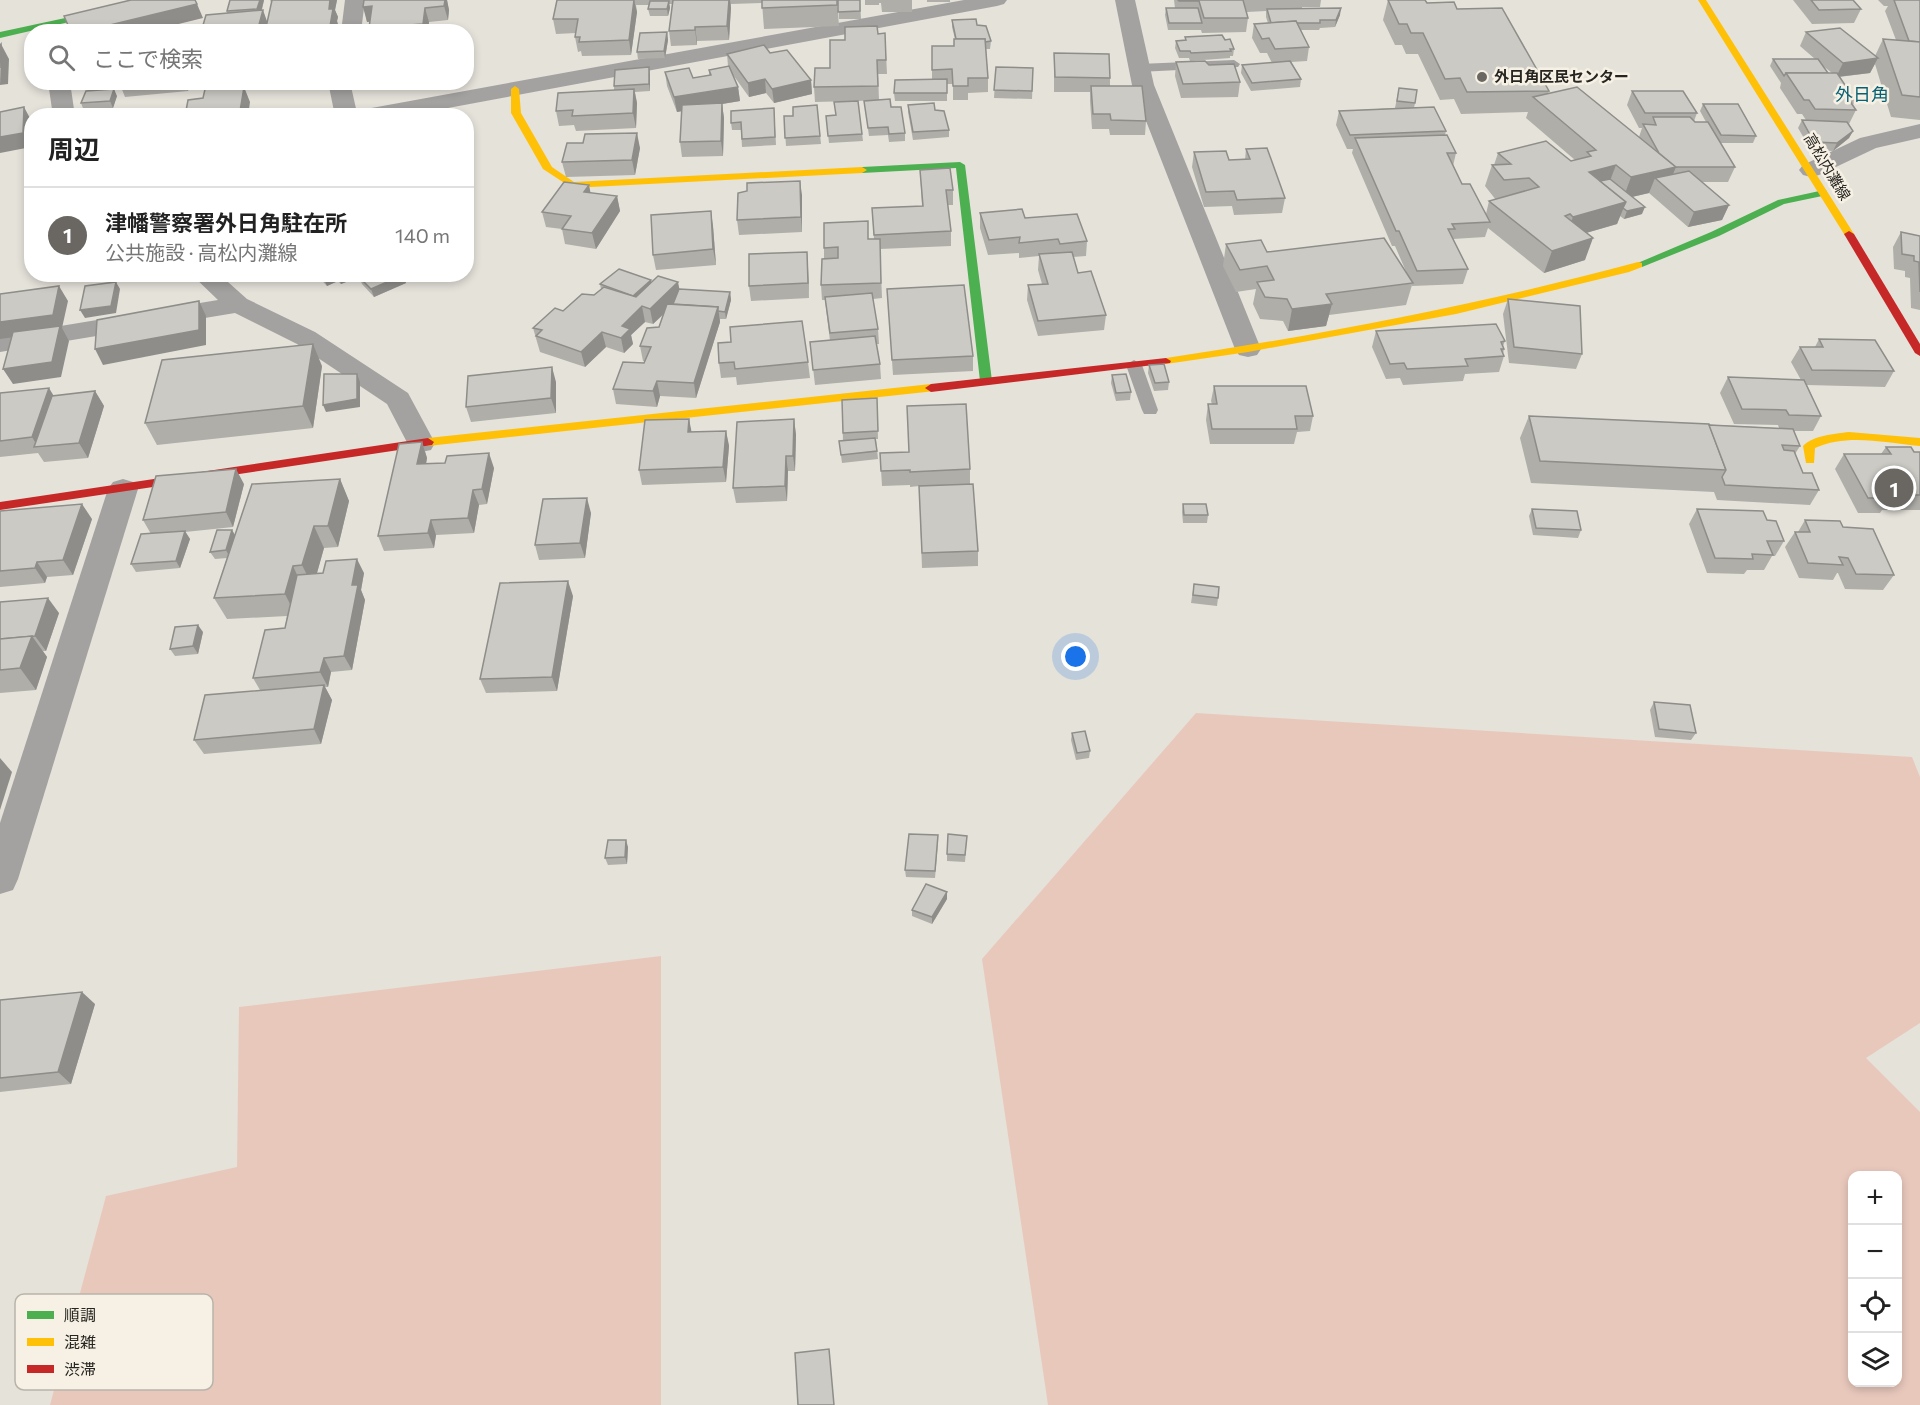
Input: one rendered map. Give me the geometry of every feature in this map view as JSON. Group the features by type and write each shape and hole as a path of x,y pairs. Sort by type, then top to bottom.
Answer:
{"street":[{"path":"66,24 160,0"},
{"path":"352,24 355,0"},
{"path":"410,108 997,0"},
{"path":"1125,0 1147,95 1248,349"},
{"name":"高松内灘線","path":"1701,0 1811,170 1920,353"},
{"path":"0,35 24,32"},
{"path":"515,89 516,113 548,169 572,185 960,165 986,381"},
{"path":"60,90 63,108"},
{"path":"341,90 344,108"},
{"path":"1811,170 1868,144 1920,131"},
{"path":"0,506 421,443 1134,365 1248,349 1456,311 1624,270 1715,234 1781,202 1824,193"},
{"path":"212,282 238,305 306,338 398,399 421,443"},
{"path":"0,344 238,305"},
{"path":"1810,460 1809,446 1814,442 1829,439 1920,442"},
{"path":"0,879 123,489"}],"lane":[{"path":"1139,68 1234,63"},
{"path":"1134,365 1150,410"}],"shaded area":[{"path":"1196,713 1912,757 1920,777 1920,1023 1866,1058 1920,1112 1920,1405 1048,1405 982,959"},
{"path":"661,956 661,1405 50,1405 54,1390 213,1390 213,1294 80,1294 106,1196 237,1167 239,1007"}],"building":[{"path":"131,0 195,0 197,4 114,24 68,24 64,16"},
{"path":"230,0 260,0 257,9 227,11"},
{"path":"272,0 330,0 329,9 333,9 330,24 267,24"},
{"path":"364,0 445,0 444,6 425,8 423,24 370,24 372,6 363,7"},
{"path":"557,0 634,0 629,40 579,42 580,37 575,37 578,19 553,19"},
{"path":"673,0 729,0 727,26 669,31"},
{"path":"762,0 837,0 837,5 762,8"},
{"path":"838,0 860,0 860,11 838,12"},
{"path":"1178,0 1243,0 1248,18 1204,18 1199,1"},
{"path":"1388,0 1425,0 1427,3 1454,2 1457,9 1502,8 1549,91 1467,92 1460,78 1445,79 1423,33 1411,33 1407,24 1399,24"},
{"path":"1811,0 1853,0 1861,9 1819,10"},
{"path":"1894,0 1920,0 1920,42 1909,41"},
{"path":"650,1 669,1 667,9 648,9"},
{"path":"1166,8 1198,8 1202,23 1169,23"},
{"path":"1341,8 1336,20 1320,20 1320,23 1297,23 1296,21 1271,23 1267,9"},
{"path":"263,10 259,24 203,24 206,15"},
{"path":"976,19 977,25 986,26 991,41 956,39 952,20"},
{"path":"1296,21 1309,47 1275,49 1269,38 1262,39 1254,24"},
{"path":"877,26 878,34 885,33 886,60 877,60 878,86 814,87 815,68 830,68 830,40 845,40 845,27"},
{"path":"1840,28 1878,58 1843,63 1806,32"},
{"path":"667,32 664,51 637,52 640,33"},
{"path":"1222,35 1225,40 1230,39 1234,49 1191,53 1180,51 1176,41 1186,40 1185,37"},
{"path":"954,39 985,39 988,78 968,78 968,86 953,86 952,69 932,70 932,46 954,46"},
{"path":"1883,39 1920,42 1920,97 1902,95"},
{"path":"764,45 770,53 787,50 811,80 772,89 765,79 748,83 727,54"},
{"path":"1054,53 1109,54 1110,78 1055,77"},
{"path":"1773,59 1818,59 1828,73 1786,73 1784,76"},
{"path":"1205,61 1209,65 1234,64 1240,82 1183,84 1176,62"},
{"path":"1290,61 1301,79 1252,83 1242,65"},
{"path":"729,66 738,87 674,97 665,72 689,68 693,78 711,75 709,70"},
{"path":"649,67 649,84 614,86 615,70"},
{"path":"996,67 1033,68 1032,91 994,90"},
{"path":"1786,73 1837,73 1855,100 1849,100 1856,110 1815,109 1809,100 1804,100"},
{"path":"947,79 947,93 894,93 895,80"},
{"path":"1091,86 1142,86 1146,121 1111,120 1110,114 1093,114"},
{"path":"1577,87 1676,167 1631,177 1616,165 1589,172 1626,202 1573,217 1570,214 1565,216 1593,238 1552,251 1489,201 1539,187 1529,178 1504,180 1492,165 1511,164 1498,153 1546,141 1571,161 1591,156 1587,152 1596,150 1533,97"},
{"path":"1399,88 1417,90 1415,103 1397,101"},
{"path":"634,89 633,113 572,116 573,110 556,111 558,93"},
{"path":"114,90 110,101 81,103 86,91"},
{"path":"205,90 244,90 240,108 186,108 188,100 203,98"},
{"path":"1632,91 1683,91 1697,113 1645,113"},
{"path":"890,99 891,107 901,107 905,133 889,134 888,127 868,128 864,101"},
{"path":"858,101 862,134 828,136 826,116 836,115 834,102"},
{"path":"722,103 721,141 680,142 682,105"},
{"path":"934,103 935,110 944,111 949,130 913,132 908,105"},
{"path":"1703,104 1738,104 1756,136 1721,135"},
{"path":"817,105 820,136 785,138 784,116 793,116 793,107"},
{"path":"24,107 23,133 0,137 0,112"},
{"path":"1434,107 1446,131 1350,135 1339,111"},
{"path":"774,108 775,137 742,139 741,122 731,123 731,111"},
{"path":"1653,117 1690,117 1695,122 1708,122 1735,167 1676,167 1659,153 1643,124 1656,125"},
{"path":"1802,120 1847,122 1853,131 1837,143 1814,142"},
{"path":"637,133 632,160 562,162 567,143 583,143 585,134"},
{"path":"1447,135 1456,153 1447,153 1462,184 1470,184 1490,222 1452,224 1455,229 1448,229 1468,269 1417,271 1399,231 1396,231 1355,138"},
{"path":"1267,148 1285,198 1237,200 1234,191 1206,192 1194,152 1226,151 1229,160 1250,159 1246,149"},
{"path":"950,168 953,190 946,190 951,231 874,235 872,208 923,206 920,170"},
{"path":"1689,171 1729,205 1694,212 1655,178"},
{"path":"1610,179 1645,207 1627,211 1623,208 1626,202 1600,181"},
{"path":"800,181 801,217 737,220 738,193 747,191 747,183"},
{"path":"564,182 589,185 584,192 617,196 592,233 562,229 571,216 542,212"},
{"path":"1022,209 1025,218 1077,214 1087,241 1060,244 1058,239 1019,243 1020,237 989,240 980,213"},
{"path":"711,211 713,249 653,255 651,215"},
{"path":"868,221 868,239 880,239 881,283 821,285 822,259 838,258 838,247 824,248 824,223"},
{"path":"1901,232 1920,236 1920,292 1919,262 1914,261 1914,256 1902,254"},
{"path":"1384,238 1413,283 1326,294 1332,304 1292,309 1287,299 1265,297 1257,282 1274,280 1267,266 1240,270 1226,244 1261,240 1267,252"},
{"path":"807,252 808,283 749,286 749,254"},
{"path":"1072,252 1078,273 1091,271 1106,315 1038,321 1028,285 1048,284 1039,254"},
{"path":"619,269 651,280 633,296 600,284"},
{"path":"658,276 678,282 650,309 642,306 622,326 630,329 621,338 602,332 581,352 536,336 542,330 533,328 555,308 563,311 582,294 594,295 604,287 636,297"},
{"path":"116,282 111,306 80,310 85,286"},
{"path":"364,282 387,282 371,289"},
{"path":"964,285 973,356 892,360 887,289"},
{"path":"59,286 53,315 0,322 0,294"},
{"path":"679,289 730,292 725,312 718,311 718,307 673,304"},
{"path":"872,293 878,329 830,333 825,297"},
{"path":"1508,299 1580,306 1582,354 1514,347"},
{"path":"199,301 199,330 95,349 97,320"},
{"path":"667,304 718,307 694,383 657,381 653,391 613,389 623,362 644,363 651,347 640,346 647,328 659,327"},
{"path":"802,321 808,362 735,369 734,362 719,363 718,343 731,342 730,327"},
{"path":"1496,324 1505,341 1501,342 1504,356 1465,359 1468,366 1407,369 1404,363 1390,364 1376,331"},
{"path":"60,326 52,362 3,369 13,332"},
{"path":"875,336 880,364 813,370 810,342"},
{"path":"1819,339 1875,340 1894,371 1812,370 1800,347 1823,347"},
{"path":"313,344 303,406 145,423 162,360"},
{"path":"1164,364 1169,382 1155,383 1149,365"},
{"path":"552,367 551,398 466,407 468,376"},
{"path":"324,374 357,374 357,399 323,405"},
{"path":"1126,374 1131,392 1116,393 1112,375"},
{"path":"1728,377 1804,380 1821,416 1789,415 1786,410 1742,409"},
{"path":"1214,386 1306,386 1313,416 1295,416 1297,429 1212,429 1208,404 1217,404"},
{"path":"49,388 32,437 0,441 0,393"},
{"path":"95,391 79,443 34,447 52,396"},
{"path":"877,398 878,431 843,433 842,400"},
{"path":"966,404 970,469 881,471 880,453 909,452 907,406"},
{"path":"1529,416 1709,424 1726,470 1540,461"},
{"path":"689,419 688,432 726,431 723,467 639,470 645,420"},
{"path":"794,419 793,456 786,456 785,486 733,488 737,422"},
{"path":"1709,425 1793,429 1800,446 1782,445 1784,450 1794,451 1803,473 1812,473 1819,490 1725,485 1722,477 1726,470"},
{"path":"875,438 877,451 841,455 839,441"},
{"path":"422,442 417,464 445,463 447,456 489,453 482,489 473,490 468,518 431,520 428,533 378,536 399,444"},
{"path":"1886,447 1911,447 1914,452 1920,452 1920,495 1868,498 1844,454 1891,454"},
{"path":"236,469 226,512 143,520 156,476"},
{"path":"340,479 328,526 314,526 302,565 293,566 285,594 214,598 252,484"},
{"path":"973,484 978,551 922,553 919,486"},
{"path":"587,498 580,543 535,545 543,499"},
{"path":"82,504 63,560 37,562 35,568 0,571 0,511"},
{"path":"1183,504 1206,504 1208,515 1184,515"},
{"path":"1532,509 1577,511 1581,530 1536,528"},
{"path":"1697,509 1763,511 1767,520 1776,521 1784,541 1767,541 1773,555 1752,554 1753,559 1715,558"},
{"path":"1805,520 1840,521 1843,527 1873,529 1894,575 1856,574 1848,558 1839,557 1843,565 1808,563 1795,532 1810,532"},
{"path":"217,530 232,530 226,550 210,552"},
{"path":"185,531 176,561 131,564 141,534"},
{"path":"357,559 352,585 358,585 344,656 324,658 320,672 253,678 265,630 285,628 297,575 323,573 326,561"},
{"path":"568,581 552,677 480,679 500,583"},
{"path":"1194,584 1219,587 1218,598 1193,595"},
{"path":"48,598 35,636 0,639 0,602"},
{"path":"198,625 193,646 170,649 175,627"},
{"path":"32,636 20,668 0,670 0,639"},
{"path":"324,685 314,729 194,740 205,695"},
{"path":"1654,702 1690,705 1696,733 1659,729"},
{"path":"1085,731 1090,751 1077,753 1072,733"},
{"path":"909,834 938,835 935,871 905,870"},
{"path":"948,834 967,836 965,855 947,854"},
{"path":"608,840 626,840 625,857 605,858"},
{"path":"926,884 947,892 932,917 912,910"},
{"path":"82,992 58,1072 0,1078 0,1000"},
{"path":"829,1349 834,1405 798,1405 795,1353"}],"traffic: fast":[{"path":"50,24 160,0"},
{"path":"0,35 24,30"},
{"path":"862,170 960,165 986,381"},
{"path":"1638,265 1715,234 1781,202 1824,193"}],"traffic: slow":[{"path":"1702,0 1849,234"},
{"path":"515,89 516,113 548,169 572,185 862,170"},
{"path":"1166,361 1248,349 1456,311 1638,265"},
{"path":"428,442 931,388"},
{"path":"1810,460 1809,446 1835,438 1863,436 1920,442"}],"traffic: jam":[{"path":"1849,234 1920,353"},
{"path":"931,388 1166,361"},
{"path":"0,506 428,442"}],"place":[{"name":"外日角区民センター","path":"1482,77"},
{"name":"津幡警察署外日角駐在所","path":"1894,488"}],"district":[{"name":"外日角","path":"1862,95"}]}
